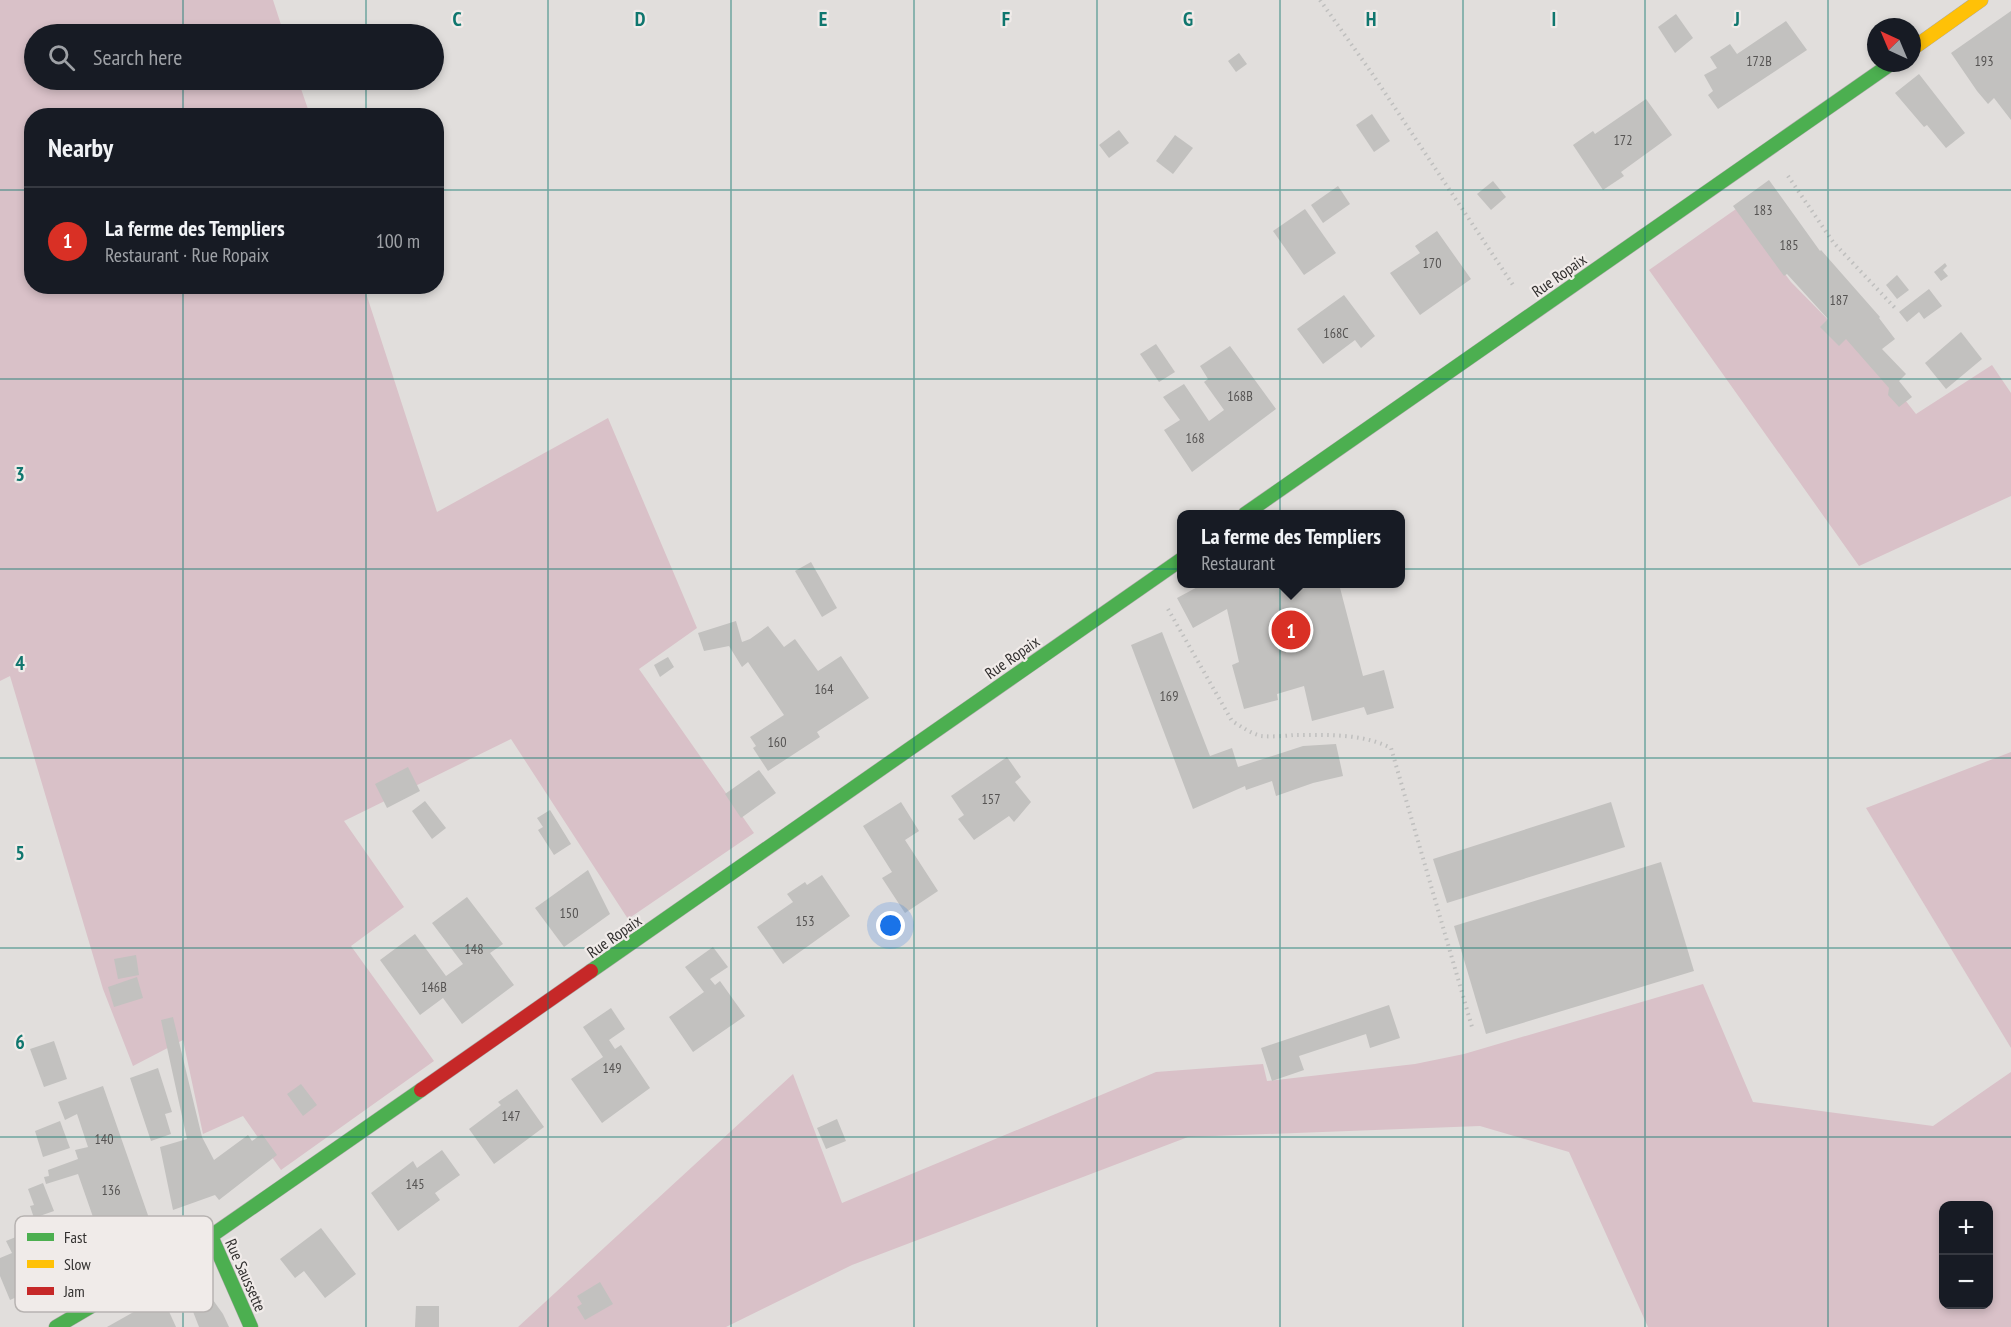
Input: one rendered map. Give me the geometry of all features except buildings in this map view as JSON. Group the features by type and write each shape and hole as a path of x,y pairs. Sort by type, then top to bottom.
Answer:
{"street":[{"path":"1921,43 1981,0"},
{"name":"Rue Ropaix","path":"1251,510 1879,72"},
{"name":"Rue Ropaix","path":"213,1235 1177,562"},
{"name":"Rue Saussette","path":"213,1241 251,1327"},
{"name":"Rue Ropaix","path":"56,1327 82,1312"}],"path":[{"path":"1320,0 1371,72 1532,314"},
{"path":"1769,149 1833,242 1897,310"},
{"path":"1151,580 1232,721 1247,731 1263,736 1361,737 1391,748 1472,1027"}],"shaded area":[{"path":"0,0 273,0 281,24 24,24 24,90 301,90 308,108 24,108 24,294 366,294 437,512 608,418 697,628 639,669 754,833 628,919 511,739 344,821 404,907 351,946 434,1061 281,1170 243,1116 203,1134 183,1040 133,1066 103,989 10,676 0,681"},
{"path":"1736,209 1791,282 1898,391 1916,414 1992,365 2011,393 2011,496 1859,566 1649,270"},
{"path":"2011,752 2011,1048 1866,808"},
{"path":"1703,984 1753,1102 1933,1126 2011,1072 2011,1327 1648,1327 1569,1152 1480,1126 1188,1137 852,1265 726,1327 518,1327 793,1074 842,1203 1156,1072 1263,1064 1267,1081 1415,1064 1464,1054"}],"traffic: fast":[{"path":"1251,510 1879,72"},
{"path":"591,971 1177,562"},
{"path":"213,1235 421,1090"},
{"path":"213,1241 251,1327"},
{"path":"56,1327 82,1312"}],"traffic: slow":[{"path":"1921,43 1981,0"}],"traffic: jam":[{"path":"421,1090 591,971"}],"place":[{"name":"La ferme des Templiers","path":"1291,630"}]}
